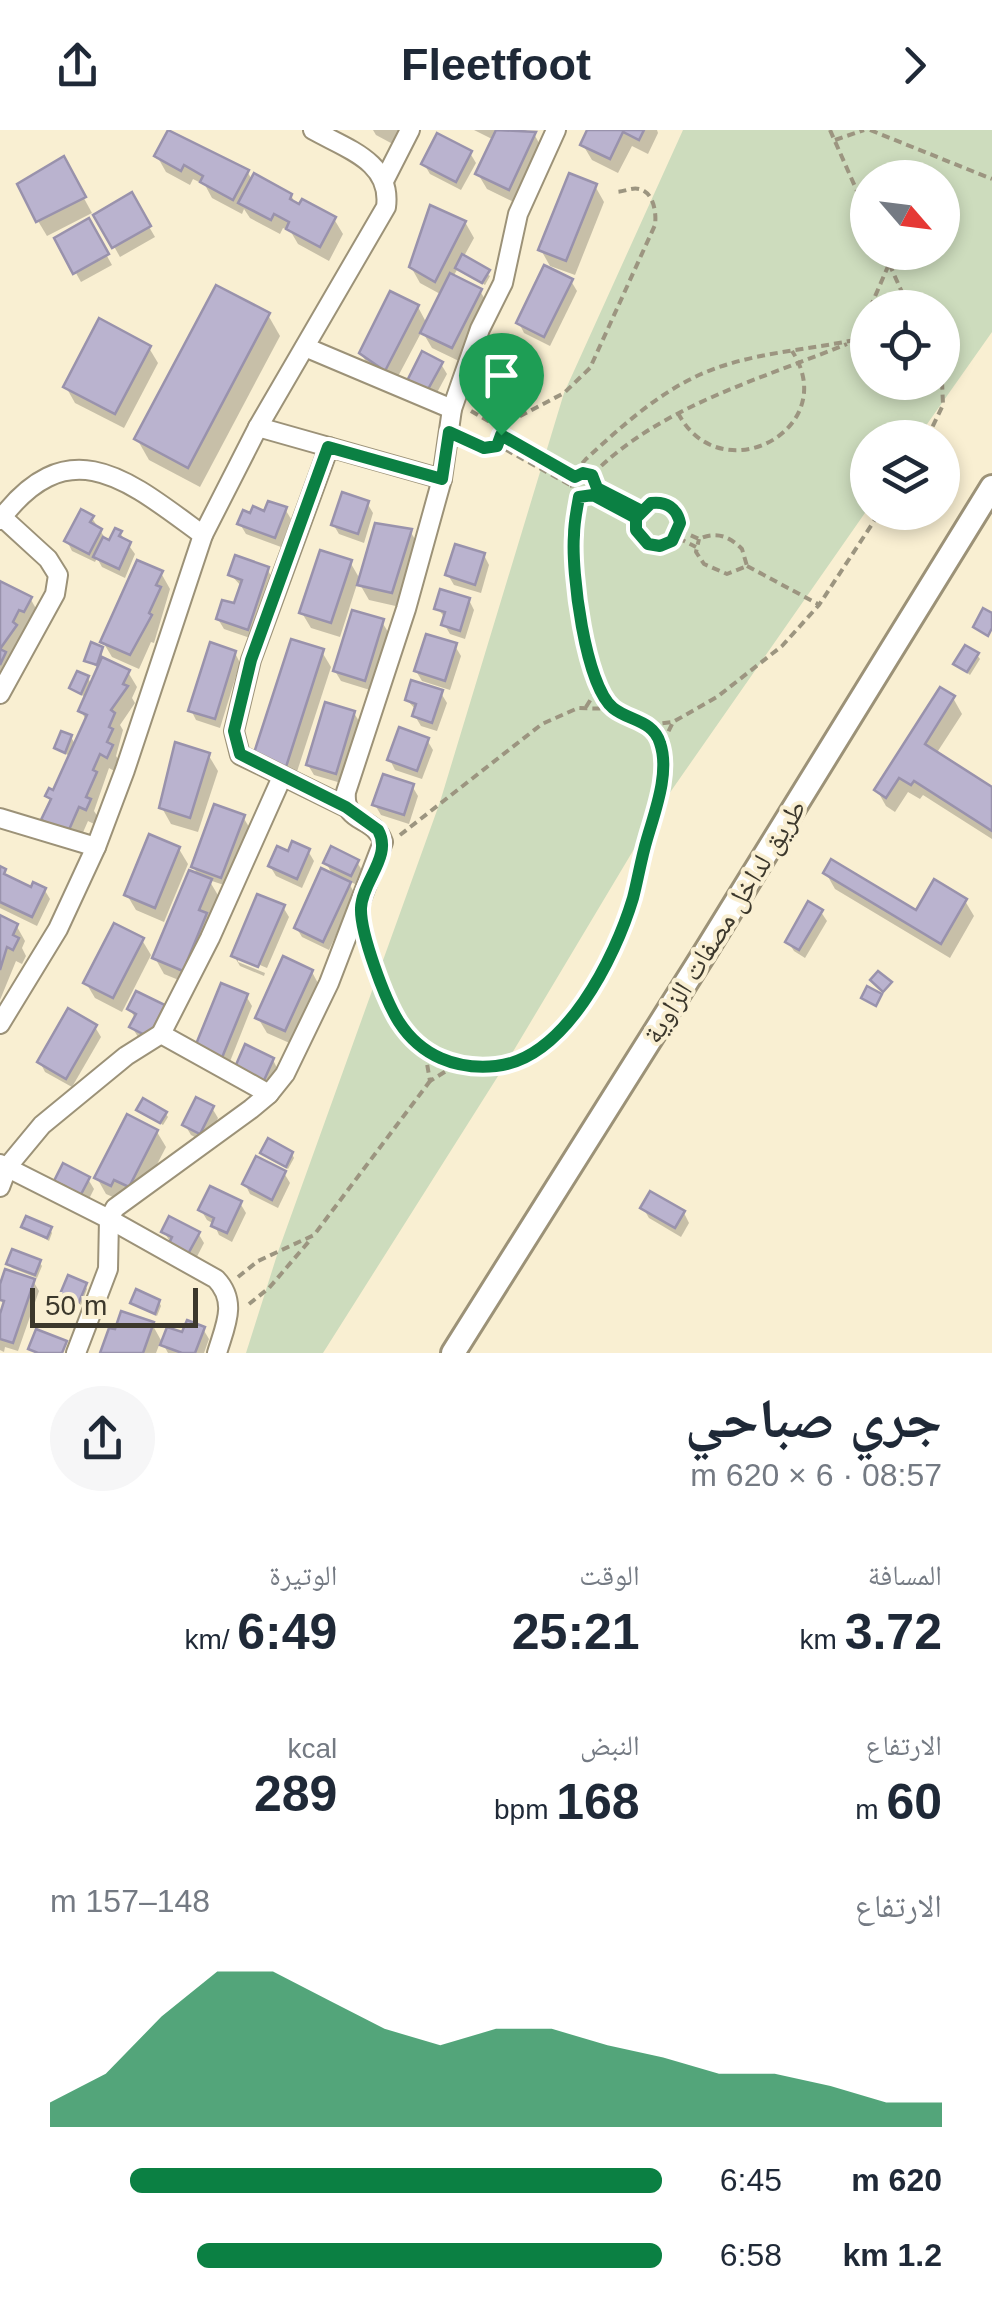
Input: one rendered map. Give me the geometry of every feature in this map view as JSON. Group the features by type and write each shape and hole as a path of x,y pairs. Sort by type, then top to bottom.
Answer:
{"street":[{"path":"0,1024 58,930 96,847 203,534 258,426 386,207 388,193 375,165 314,130"},
{"path":"384,179 410,130"},
{"path":"346,807 346,792 406,609 442,479 453,406 480,329 508,266 518,214 556,130"},
{"path":"305,347 453,406"},
{"path":"258,426 442,479"},
{"path":"76,1353 108,1270 109,1219 115,1208 269,1094 300,1046 383,849 378,830 346,807 240,754 234,731 251,660 328,447"},
{"path":"0,694 55,594 58,575 48,559 1,518 28,489 60,471 104,471 203,534"},
{"name":"طريق لداخل مصفات الزاوية","path":"453,1353 992,487"},
{"path":"0,1187 4,1165 42,1125 126,1056 161,1034 210,938 282,778"},
{"path":"0,818 96,847"},
{"path":"161,1034 269,1094"},
{"path":"4,1165 216,1280 225,1290 230,1310 218,1353"}],"path":[{"path":"830,130 850,176"},
{"path":"834,141 867,130 992,179"},
{"path":"497,446 509,422 564,393 580,380 598,351 656,218 654,204 645,192 634,188 615,192"},
{"path":"572,486 581,463 652,402 706,372 850,341"},
{"path":"453,406 489,420 501,435 577,476 592,475 617,448 649,427 850,342"},
{"path":"678,414 698,438 720,448 742,451 768,444 789,428 801,406 804,383 800,363 792,351"},
{"path":"449,432 484,448 497,446 572,486 579,497 574,535 575,574 597,690 614,709"},
{"path":"592,475 597,488 640,510"},
{"path":"593,495 597,488"},
{"path":"579,497 593,495 636,518"},
{"path":"615,506 619,499"},
{"path":"651,503 670,506 678,516 676,536 666,544 648,544 636,530 640,510 651,503"},
{"path":"679,530 699,539 718,534 740,546 747,566 819,605"},
{"path":"383,849 530,732 564,712 586,707 614,709 648,725 673,722 718,697 756,670 794,635 819,605 868,530"},
{"path":"676,536 696,547 704,564 721,573 747,566"},
{"path":"696,547 699,539"},
{"path":"586,707 597,690"},
{"path":"361,907 377,977 387,1002 412,1040 425,1052 456,1064 487,1067 520,1061 547,1045 566,1026 610,953 628,911 655,814 662,748 673,722"},
{"path":"648,725 662,748"},
{"path":"425,1052 430,1081"},
{"path":"228,1320 269,1288 430,1081 456,1064"},
{"path":"225,1290 258,1262 314,1235"}],"green space":[{"path":"683,130 992,130 992,332 960,377 960,290 850,290 850,400 944,400 930,420 850,420 850,530 853,530 655,814 505,1065 323,1353 246,1353 278,1252 440,802 564,393"}],"building":[{"path":"168,130 249,170 233,200 200,182 203,176 184,165 181,171 154,156"},
{"path":"496,130 536,132 509,190 475,174"},
{"path":"587,130 644,130 639,140 623,132 610,159 580,145"},
{"path":"437,133 472,151 456,182 421,164"},
{"path":"64,156 86,197 36,222 17,184"},
{"path":"254,173 292,194 290,199 299,204 302,199 336,217 320,247 286,229 289,222 274,214 271,220 238,203"},
{"path":"569,173 597,184 566,261 538,250"},
{"path":"132,192 151,226 112,248 93,215"},
{"path":"430,205 466,221 435,282 409,267"},
{"path":"89,218 109,254 73,274 54,238"},
{"path":"462,254 490,270 482,283 455,268"},
{"path":"544,265 573,279 544,337 516,323"},
{"path":"450,273 482,289 452,348 420,333"},
{"path":"216,285 270,313 188,468 134,439"},
{"path":"390,291 419,305 385,371 359,353"},
{"path":"99,318 151,346 115,414 63,387"},
{"path":"501,350 528,363 514,394 486,381"},
{"path":"422,351 443,362 427,391 407,381"},
{"path":"342,492 369,501 358,534 331,525"},
{"path":"268,501 287,507 275,538 237,524 243,510 250,513 253,506 264,511"},
{"path":"81,509 94,516 90,522 102,529 89,554 64,541"},
{"path":"375,523 412,529 392,593 357,585"},
{"path":"115,528 122,531 119,536 131,542 119,569 93,557 103,537 109,540"},
{"path":"455,544 485,553 475,585 445,575"},
{"path":"320,550 352,560 331,623 299,613"},
{"path":"235,555 269,567 248,630 216,619 222,600 234,603 242,580 228,575"},
{"path":"137,560 163,571 156,585 161,587 149,613 152,615 130,655 100,642"},
{"path":"0,581 32,597 24,612 19,610 13,622 17,625 0,649"},
{"path":"440,589 470,598 460,631 441,625 445,612 434,609"},
{"path":"983,608 992,613 988,636 973,627"},
{"path":"352,610 384,619 365,681 333,671"},
{"path":"426,634 457,643 445,681 414,671"},
{"path":"291,639 324,649 285,770 252,759"},
{"path":"91,642 103,647 97,665 84,661"},
{"path":"210,642 236,651 215,719 188,711"},
{"path":"965,645 979,653 967,672 953,664"},
{"path":"102,657 130,670 123,684 128,686 111,710 115,713 109,727 113,729 107,742 113,745 107,758 100,754 93,770 97,772 86,797 91,799 86,810 79,807 68,832 41,820 51,799 45,796 49,788 53,790 87,715 78,711"},
{"path":"77,671 89,676 81,694 69,688"},
{"path":"411,680 443,690 432,723 412,716 416,704 405,700"},
{"path":"940,687 955,696 925,744 992,787 992,831 914,781 911,785 899,778 886,798 874,790"},
{"path":"325,702 355,711 336,774 306,765"},
{"path":"399,727 429,738 417,771 387,760"},
{"path":"61,731 72,735 65,753 54,748"},
{"path":"175,742 210,753 190,818 159,808"},
{"path":"383,774 414,784 404,815 372,805"},
{"path":"214,804 245,815 221,878 191,867"},
{"path":"149,834 180,847 155,908 124,895"},
{"path":"292,841 310,849 297,879 268,866 277,846 288,851"},
{"path":"331,846 359,860 351,876 323,863"},
{"path":"831,859 916,910 934,879 967,899 941,944 823,873"},
{"path":"0,866 6,869 4,874 31,887 33,882 46,888 32,917 0,902"},
{"path":"321,868 351,882 323,942 294,928"},
{"path":"189,870 212,879 199,910 207,913 183,971 152,958"},
{"path":"257,894 285,905 258,967 231,956"},
{"path":"808,901 823,910 799,950 785,942"},
{"path":"0,915 18,924 13,935 19,938 13,950 7,947 0,970"},
{"path":"114,923 144,938 113,998 83,983"},
{"path":"283,956 313,970 285,1031 255,1018"},
{"path":"878,971 892,982 883,992 870,980"},
{"path":"221,983 248,994 221,1060 194,1049"},
{"path":"867,986 882,994 876,1006 861,998"},
{"path":"136,991 165,1005 149,1037 129,1027 136,1014 127,1009"},
{"path":"68,1008 97,1025 66,1079 37,1062"},
{"path":"245,1044 274,1058 261,1087 232,1074"},
{"path":"196,1097 214,1106 200,1134 182,1125"},
{"path":"143,1098 167,1112 160,1123 136,1110"},
{"path":"127,1114 158,1130 129,1187 114,1180 111,1186 94,1178"},
{"path":"268,1138 293,1152 286,1167 260,1153"},
{"path":"256,1156 286,1171 272,1200 242,1184"},
{"path":"63,1163 90,1177 77,1202 61,1194 65,1186 54,1181"},
{"path":"210,1186 242,1201 227,1233 211,1226 214,1218 198,1210"},
{"path":"650,1191 685,1211 675,1228 640,1208"},
{"path":"26,1216 52,1227 47,1238 21,1227"},
{"path":"169,1216 200,1232 183,1263 164,1254 172,1237 161,1232"},
{"path":"12,1249 41,1260 35,1275 6,1264"},
{"path":"5,1269 35,1279 13,1343 0,1339 4,1301 0,1300 0,1284"},
{"path":"68,1275 87,1283 79,1302 60,1294"},
{"path":"136,1289 160,1300 155,1314 130,1303"},
{"path":"121,1311 154,1322 143,1353 100,1353 109,1328 115,1329"},
{"path":"187,1320 205,1327 195,1353 160,1345 167,1327 182,1332"},
{"path":"36,1329 67,1341 62,1353 28,1349"}],"route":[{"path":"501,435 497,446 484,448 449,432 442,479 328,447 251,660 234,731 240,754 346,807 382,835 383,849 361,907 377,977 387,1002 412,1040 425,1052 470,1068 520,1061 547,1045 566,1026 593,985 624,924 655,814 661,776 660,741 648,725 614,709 597,690 590,662 575,574 574,535 579,497 593,495 636,518 645,506 664,503 675,510 680,523 672,541 660,546 648,544 636,530 636,518 640,510 597,488 592,475 583,473 575,477 501,435"}]}
